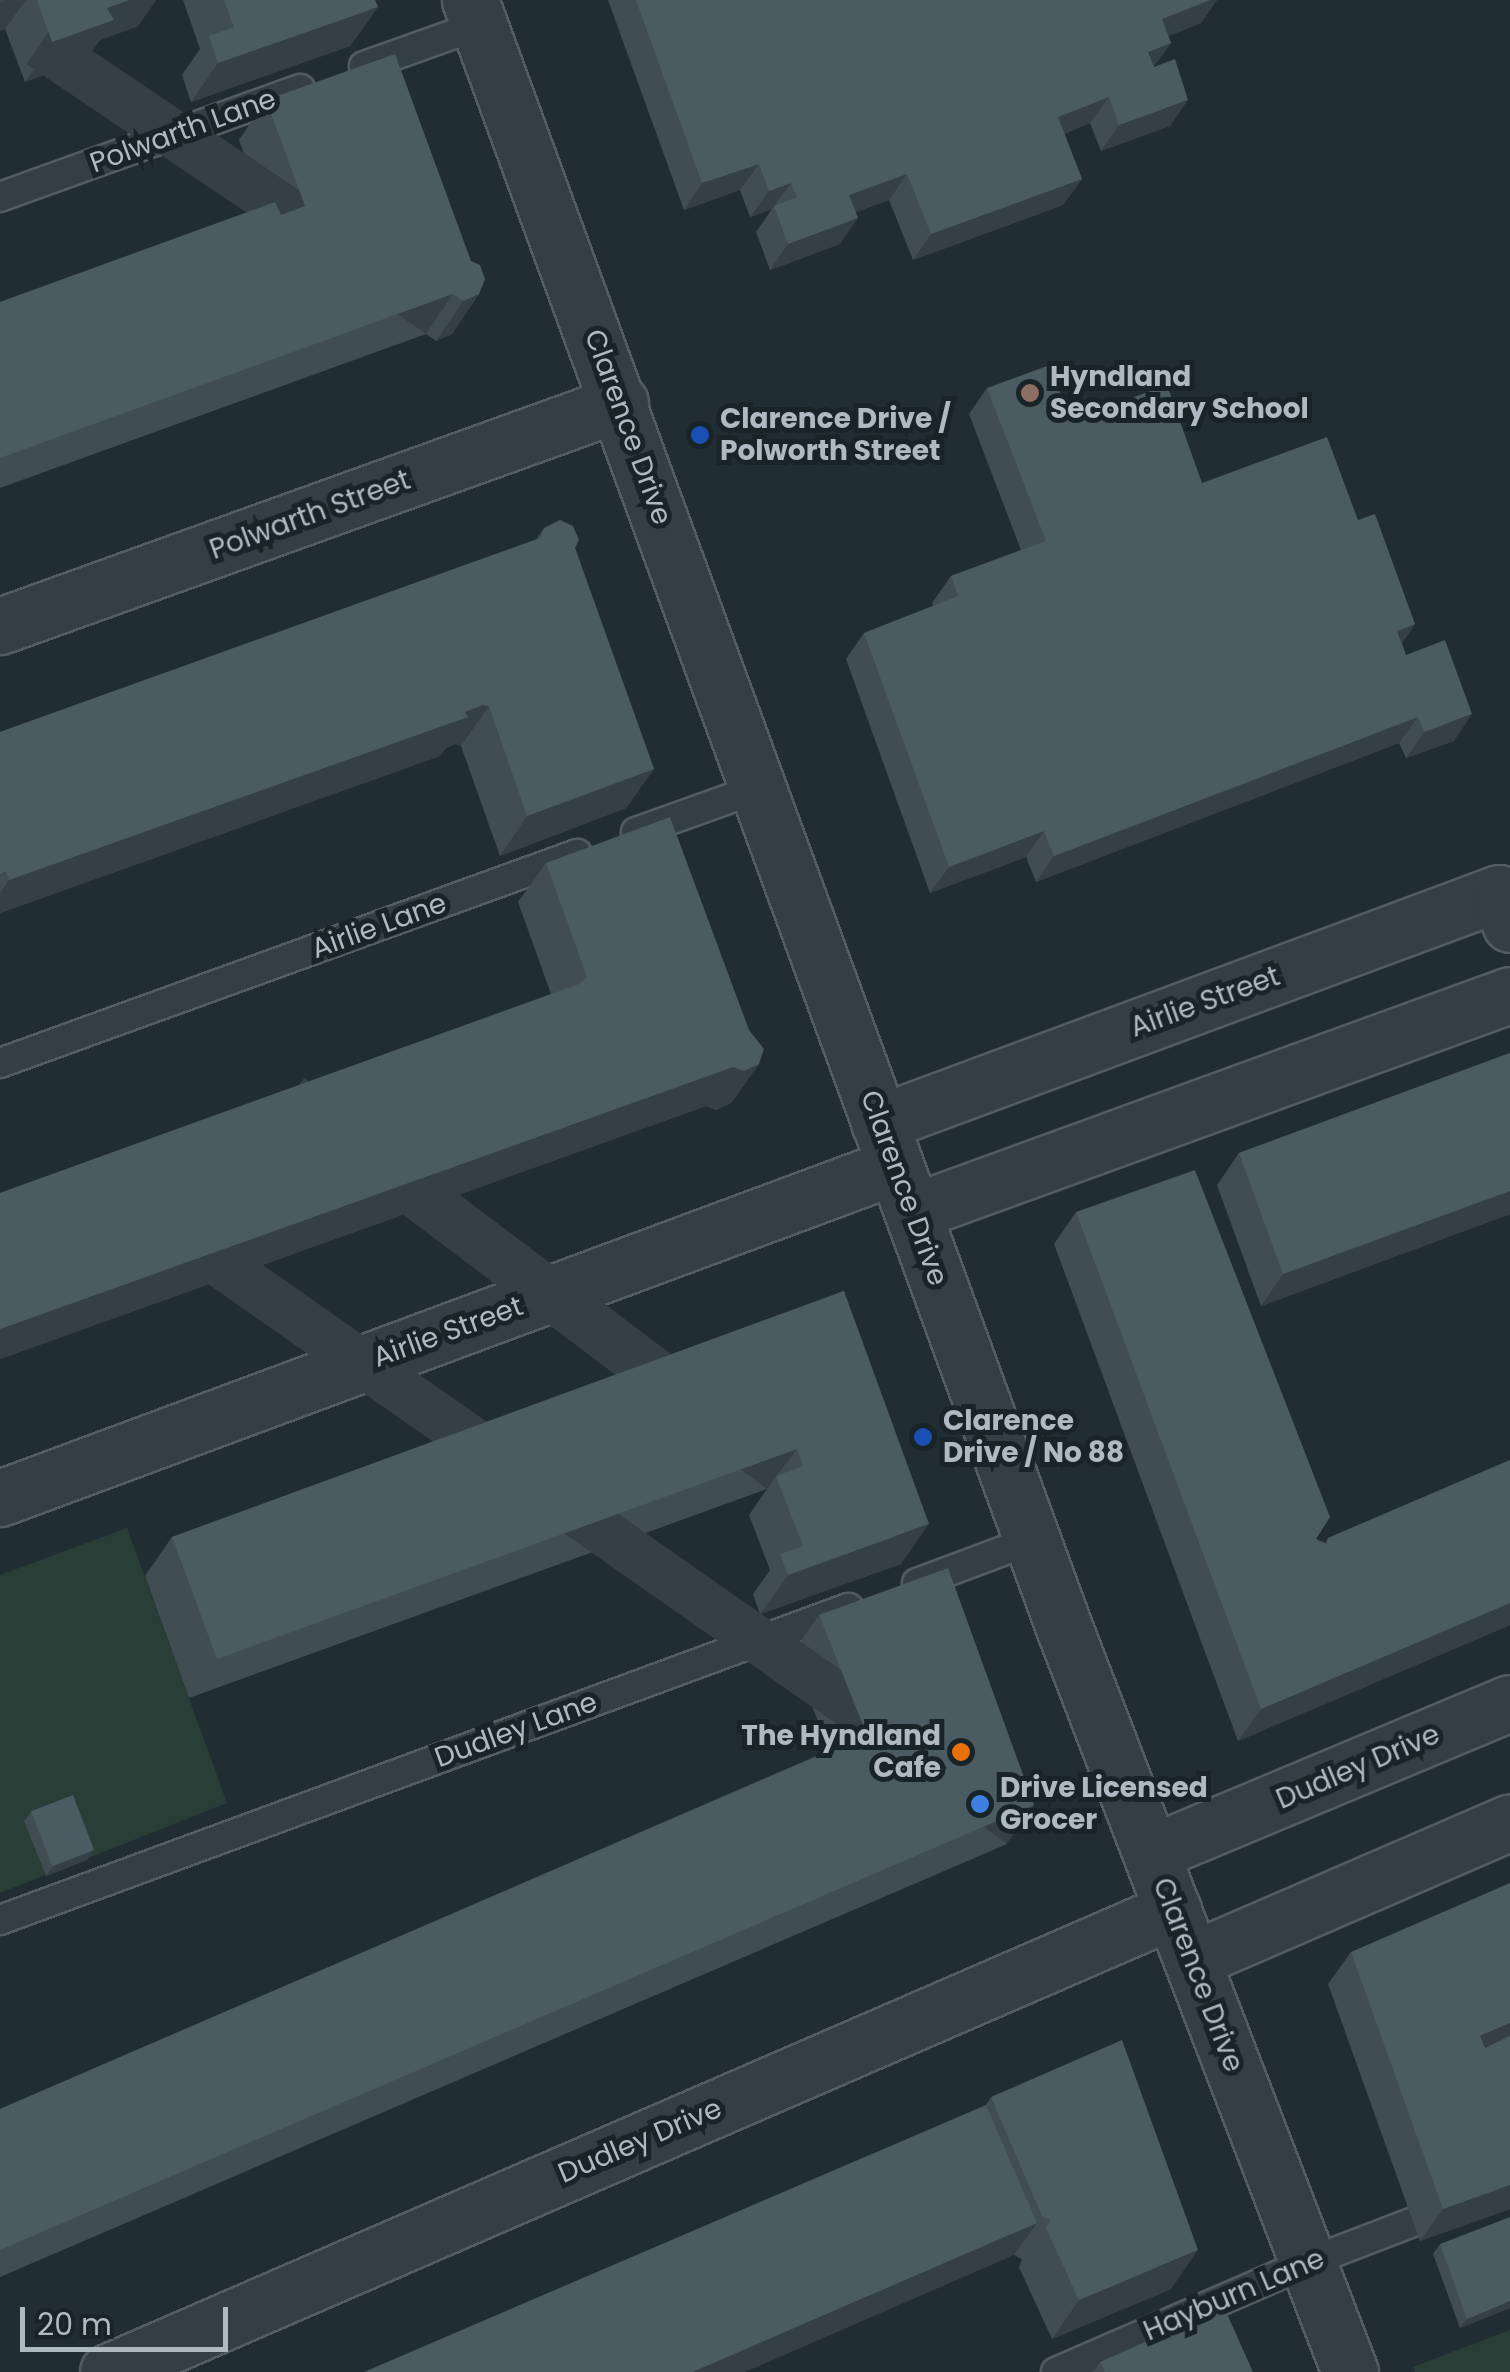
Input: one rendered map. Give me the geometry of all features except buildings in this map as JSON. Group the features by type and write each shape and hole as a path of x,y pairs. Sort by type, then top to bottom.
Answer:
{"street":[{"name":"Clarence Drive","path":"475,12 1032,1540 1350,2372"},
{"name":"Polwarth Street","path":"0,626 620,403"},
{"name":"Airlie Street","path":"0,1498 896,1167 1498,893 1510,924"},
{"name":"Airlie Street","path":"896,1167 1510,995"},
{"name":"Dudley Drive","path":"1151,1853 1510,1703"},
{"name":"Dudley Drive","path":"108,2372 1183,1935 1510,1822"}],"lane":[{"name":"Polwarth Lane","path":"0,198 475,12"},
{"name":"Airlie Lane","path":"0,1063 759,788"},
{"name":"Dudley Lane","path":"0,1920 1032,1540"},
{"name":"Hayburn Lane","path":"1056,2372 1309,2262 1413,2222"}],"green space":[{"path":"127,1528 227,1803 0,1893 0,1575"},
{"path":"1510,2330 1510,2372 1415,2372 1413,2367"}],"place":[{"name":"Hyndland Secondary School","path":"1030,393"},
{"name":"Clarence Drive / Polworth Street","path":"700,435"},
{"name":"Clarence Drive / No 88","path":"923,1437"},
{"name":"The Hyndland Cafe","path":"961,1752"},
{"name":"Drive Licensed Grocer","path":"980,1804"}]}
